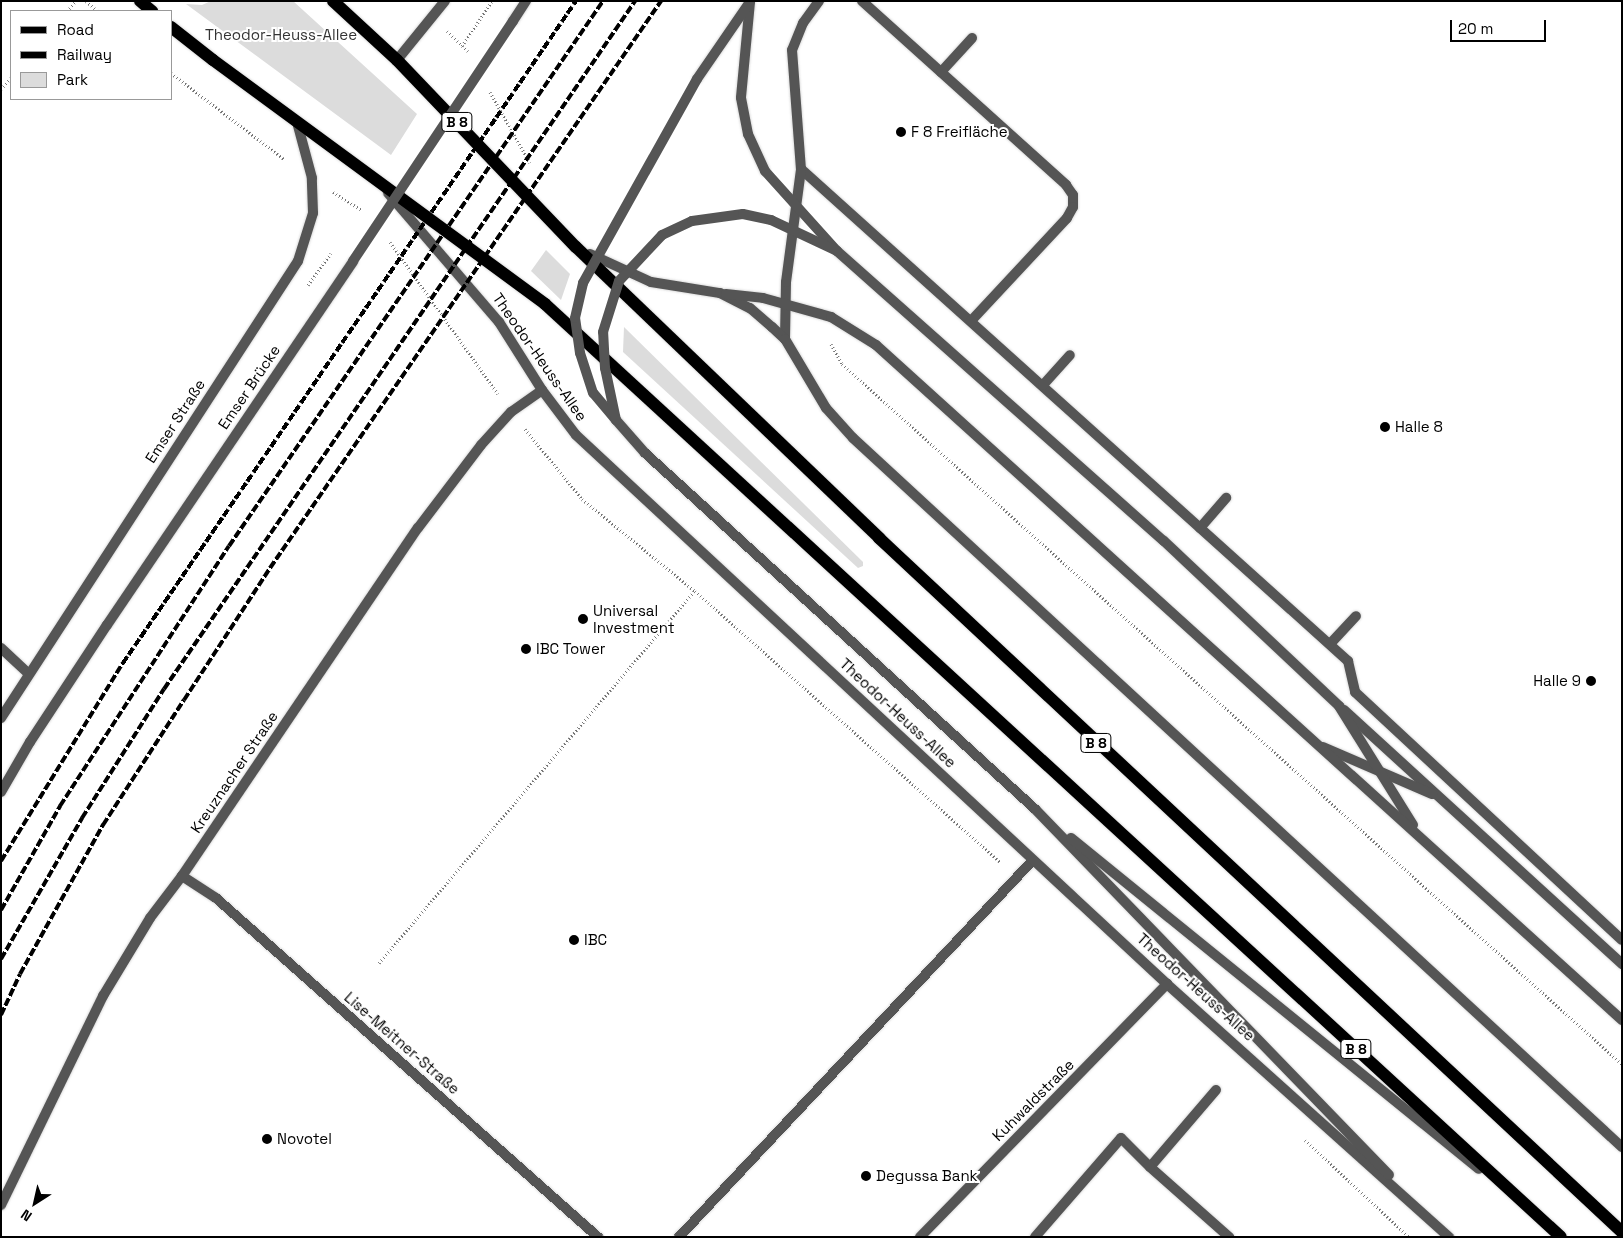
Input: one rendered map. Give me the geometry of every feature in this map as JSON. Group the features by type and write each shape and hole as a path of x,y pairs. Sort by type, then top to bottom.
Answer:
{"main road":[{"path":"140,1 151,10"},
{"name":"B 8","path":"333,1 397,60 576,247 1056,706 1622,1232"},
{"name":"Theodor-Heuss-Allee","path":"172,28 544,304 1561,1237"}],"street":[{"path":"397,60 434,17 445,1"},
{"name":"Emser Brücke","path":"1,792 30,742 107,625 526,1"},
{"path":"750,1 741,98 748,134 765,171 837,251 1164,541 1339,706 1622,964"},
{"name":"Theodor-Heuss-Allee","path":"750,1 686,97 583,283 575,318 580,354 593,393 645,452 1035,810 1447,1235"},
{"path":"785,339 786,303 802,169 792,50 804,23 820,1"},
{"path":"862,1 1066,185 1073,194 1073,207 1067,218 972,320"},
{"path":"941,72 972,38"},
{"name":"Emser Straße","path":"1,718 298,261 313,213 312,178 297,122"},
{"path":"802,169 1330,644 1348,661 1355,692 1622,940"},
{"name":"Theodor-Heuss-Allee","path":"372,176 498,322 542,390 583,442 1167,984 1447,1235"},
{"path":"616,420 605,368 603,332 619,281 662,235 692,221 743,214 780,224 837,251"},
{"path":"576,247 613,267 651,282 786,303 831,317 876,344 1622,1020"},
{"path":"720,293 750,308 785,339 826,408 853,438 1622,1147"},
{"path":"1043,385 1070,355"},
{"name":"Kreuznacher Straße","path":"1,1205 103,996 150,918 182,876 418,528 481,445 511,412 542,390"},
{"path":"1200,528 1226,498"},
{"path":"1330,644 1356,616"},
{"path":"1,648 29,674"},
{"path":"1339,706 1420,836"},
{"path":"1316,743 1380,773 1437,796"},
{"name":"Theodor-Heuss-Allee","path":"1035,810 1551,1228"},
{"path":"680,1237 1033,860"},
{"name":"Lise-Meitner-Straße","path":"182,876 216,898 598,1237"},
{"name":"Kuhwaldstraße","path":"920,1237 1167,984"},
{"path":"1150,1167 1216,1090"},
{"path":"1035,1237 1121,1138 1150,1167 1228,1237"}],"path":[{"path":"86,1 97,10"},
{"path":"462,46 491,2"},
{"path":"434,17 472,59"},
{"path":"172,73 286,160"},
{"path":"1,89 10,79"},
{"path":"486,85 534,170"},
{"path":"308,285 334,249 353,261"},
{"path":"831,338 835,355 842,364 1622,1064"},
{"path":"379,963 695,591"}],"green space":[{"name":"Theodor-Heuss-Allee","path":"211,1 293,1 417,114 391,155 186,4 202,5"},
{"path":"546,250 570,274 561,300 531,271"},
{"path":"624,327 863,562 863,566 858,568 623,352"}],"railway":[{"path":"1,861 123,663 576,1"},
{"path":"1,910 60,806 229,546 603,1"},
{"path":"1,959 82,818 164,689 635,1"},
{"path":"1,1015 20,974 103,825 184,700 270,568 661,1"}],"place":[{"name":"F 8 Freifläche","path":"901,132"},
{"name":"Halle 8","path":"1385,427"},
{"name":"Universal Investment","path":"583,619"},
{"name":"IBC Tower","path":"526,649"},
{"name":"Halle 9","path":"1591,681"},
{"name":"IBC","path":"574,940"},
{"name":"Novotel","path":"267,1139"},
{"name":"Degussa Bank","path":"866,1176"}]}
